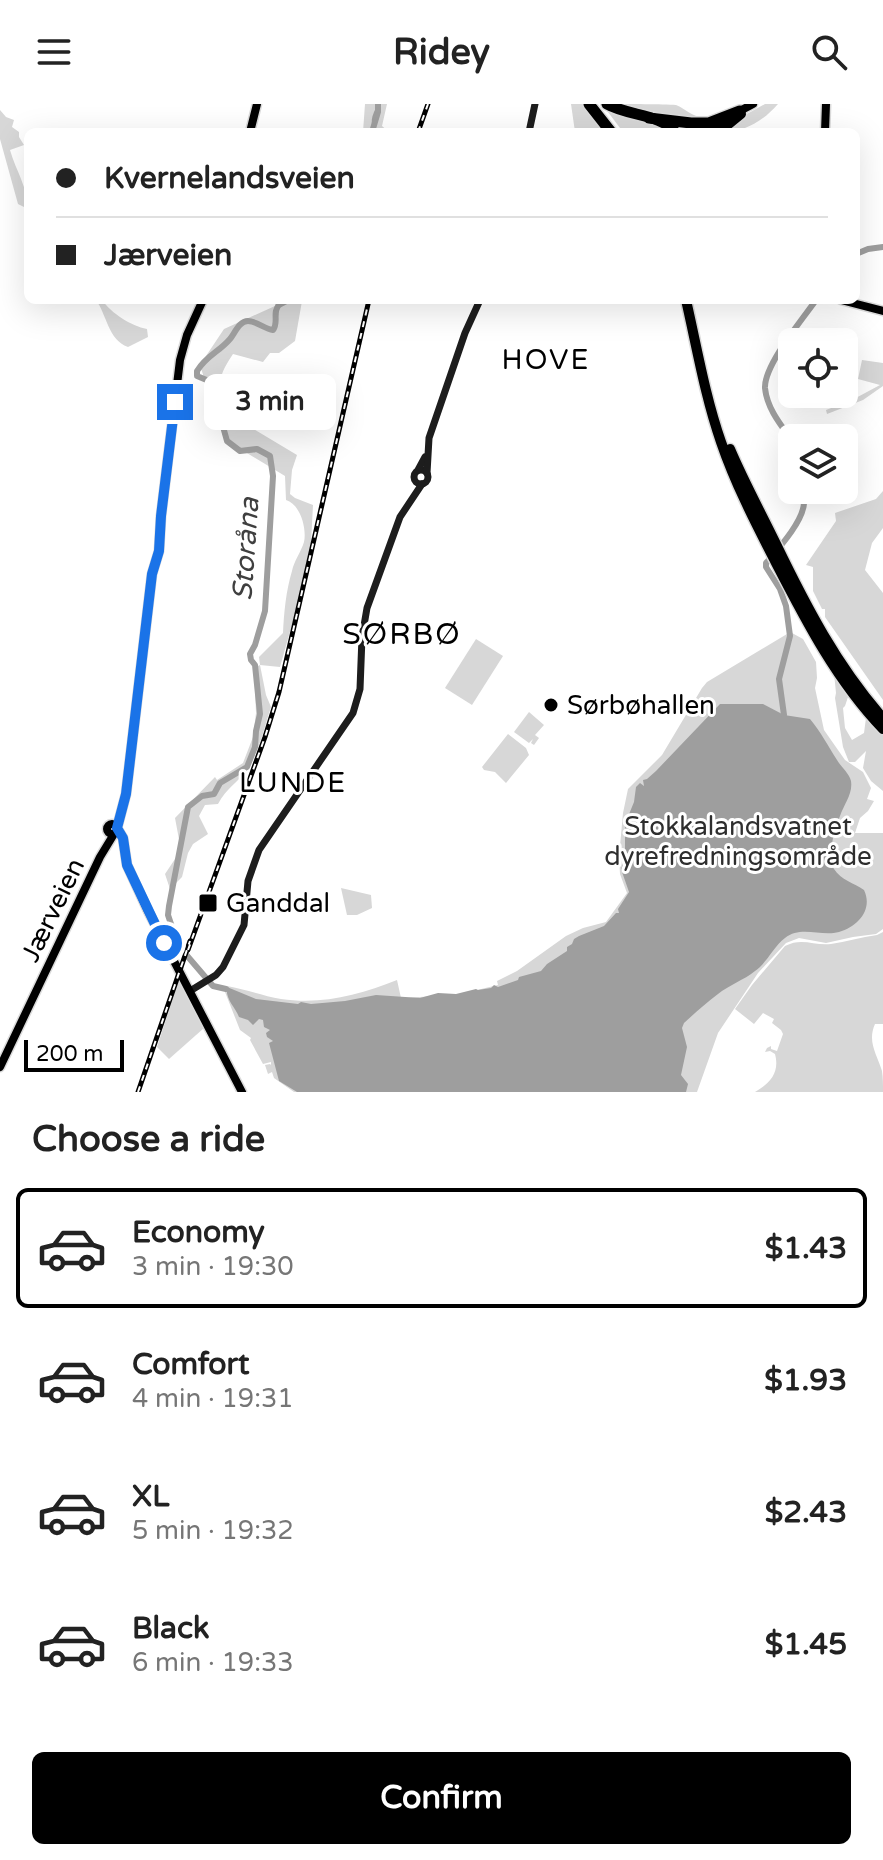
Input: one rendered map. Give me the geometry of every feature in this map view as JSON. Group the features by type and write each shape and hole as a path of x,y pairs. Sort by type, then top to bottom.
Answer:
{"highway":[{"path":"589,104 608,128"},
{"path":"598,104 616,128"},
{"path":"607,104 664,122 671,128"},
{"path":"649,118 700,124 740,113"},
{"path":"723,128 740,113"},
{"path":"689,304 724,442 764,530 824,651 863,707 883,729"},
{"path":"787,575 829,645 883,718"}],"main road":[{"path":"249,128 255,104"},
{"path":"530,128 535,104"},
{"path":"713,128 756,104"},
{"path":"825,128 828,107"},
{"name":"Jærveien","path":"0,1067 113,830 126,794 180,360 187,335 203,304"},
{"path":"190,991 223,967 244,925 248,881 259,850 353,713 360,689 361,644 366,613 400,517 427,479 423,471 429,438 477,304"},
{"path":"856,304 883,311"},
{"path":"413,498 415,472 423,471"},
{"path":"414,479 422,484"},
{"path":"113,830 123,844 127,865 148,911 242,1092"}],"green space":[{"path":"365,104 387,104 382,126 384,128 363,128"},
{"path":"571,104 585,104 603,128 574,128"},
{"path":"602,104 653,120 666,128 620,128"},
{"path":"612,104 676,105 693,115 705,117 747,104 720,118 691,121"},
{"path":"765,104 778,104 752,125 726,128"},
{"path":"0,110 14,120 12,127 19,132 24,145 10,150 24,187 24,207 18,204 0,139"},
{"path":"99,304 106,304 128,322 147,329 148,337 128,347 121,344 112,333"},
{"path":"275,304 301,304 295,341 279,353 270,353 263,362 233,354 220,382 225,412 297,455 290,494 313,505 311,543 280,667 260,665 259,657 283,633 290,579 304,542 303,524 299,511 286,500 285,476 227,441 200,365 224,329"},
{"path":"862,360 883,363 883,386 858,402 858,397 880,385 858,379"},
{"path":"831,408 842,408 827,414 826,410"},
{"path":"883,491 883,528 872,543 865,570 883,593 883,700 825,617 825,609 822,609 813,591 813,567 806,565 836,521 835,513 876,499"},
{"name":"Stokkalandsvatnet dyrefredningsområde","path":"792,633 803,639 816,662 815,688 824,730 845,760 863,772 871,788 867,799 874,801 860,818 855,833 883,833 883,929 876,934 826,943 799,938 786,943 758,973 718,1033 697,1092 294,1092 274,1078 272,1072 268,1074 265,1065 271,1065 271,1062 263,1064 251,1038 240,1030 225,992 227,986 281,999 311,1001 355,994 397,980 401,998 456,995 498,985 497,981 517,971 566,936 606,922 627,893 620,874 619,857 628,789 662,755 707,682"},
{"path":"476,639 503,656 472,705 445,688"},
{"path":"260,665 271,707 258,747 247,769 218,804 205,805 199,816 208,834 193,844 182,877 170,889 165,874 181,850 175,818 215,777 217,780 243,763 253,737 256,713 254,668"},
{"path":"834,673 849,694 843,708 845,728 852,740 864,733 866,718 883,733 883,791 871,781 863,768 866,751 855,762 849,762 843,747"},
{"path":"529,712 544,725 535,735 539,738 534,745 531,743 533,739 529,743 514,732"},
{"path":"508,734 526,748 529,755 506,783 495,772 482,767"},
{"path":"341,888 371,895 372,908 357,915 347,915"},
{"path":"883,932 883,1024 875,1024 872,1037 882,1071 883,1092 755,1092 775,1072 775,1054 765,1052 771,1046 777,1051 783,1034 772,1023 774,1019 763,1013 754,1024 735,1009 752,985 791,943 831,944"},
{"path":"179,979 204,1028 169,1059 157,1047"}],"shaded area":[{"name":"Stokkalandsvatnet dyrefredningsområde","path":"720,704 763,704 784,715 810,719 814,724 851,781 834,835 832,864 840,876 864,890 867,904 853,926 839,932 791,934 759,968 722,991 684,1023 682,1028 687,1047 681,1075 688,1084 686,1092 297,1092 279,1081 269,1043 273,1041 266,1033 270,1030 264,1027 263,1020 259,1019 253,1025 239,1017 229,999 227,987 256,999 311,1004 376,995 420,998 438,993 456,994 494,985 498,987 541,971 567,951 574,939 604,926 619,913 618,909 629,892 621,869 625,859 625,824 636,787 640,783 644,786 643,780 656,771"}],"waterway":[{"name":"Storåna","path":"373,128 378,104"},
{"name":"Storåna","path":"374,127 373,117 378,107"},
{"path":"860,252 883,247"},
{"name":"Storåna","path":"226,989 213,986 183,951 168,915 188,807 202,796 214,794 220,783 247,767 255,747 260,714 255,665 250,654 265,611 273,476 270,456 257,449 240,451 227,441 222,423 216,416 209,381 197,376 197,371 242,323 251,321 273,330 277,308 281,304"},
{"path":"781,424 768,402 766,378 785,343 813,304"},
{"path":"784,715 779,679 790,636 786,606 766,563 789,535 804,504"}],"railway":[{"path":"419,128 428,104"},
{"path":"188,950 279,692 368,304"},
{"path":"138,1092 190,941"}],"place":[{"name":"Sørbøhallen","path":"551,705"},
{"name":"Ganddal","path":"208,903"}],"district":[{"name":"HOVE","path":"546,360"},
{"name":"SØRBØ","path":"402,634"},
{"name":"LUNDE","path":"293,783"}],"route":[{"path":"164,943 127,865 123,838 117,828 126,794 152,574 159,551 175,402"}]}
